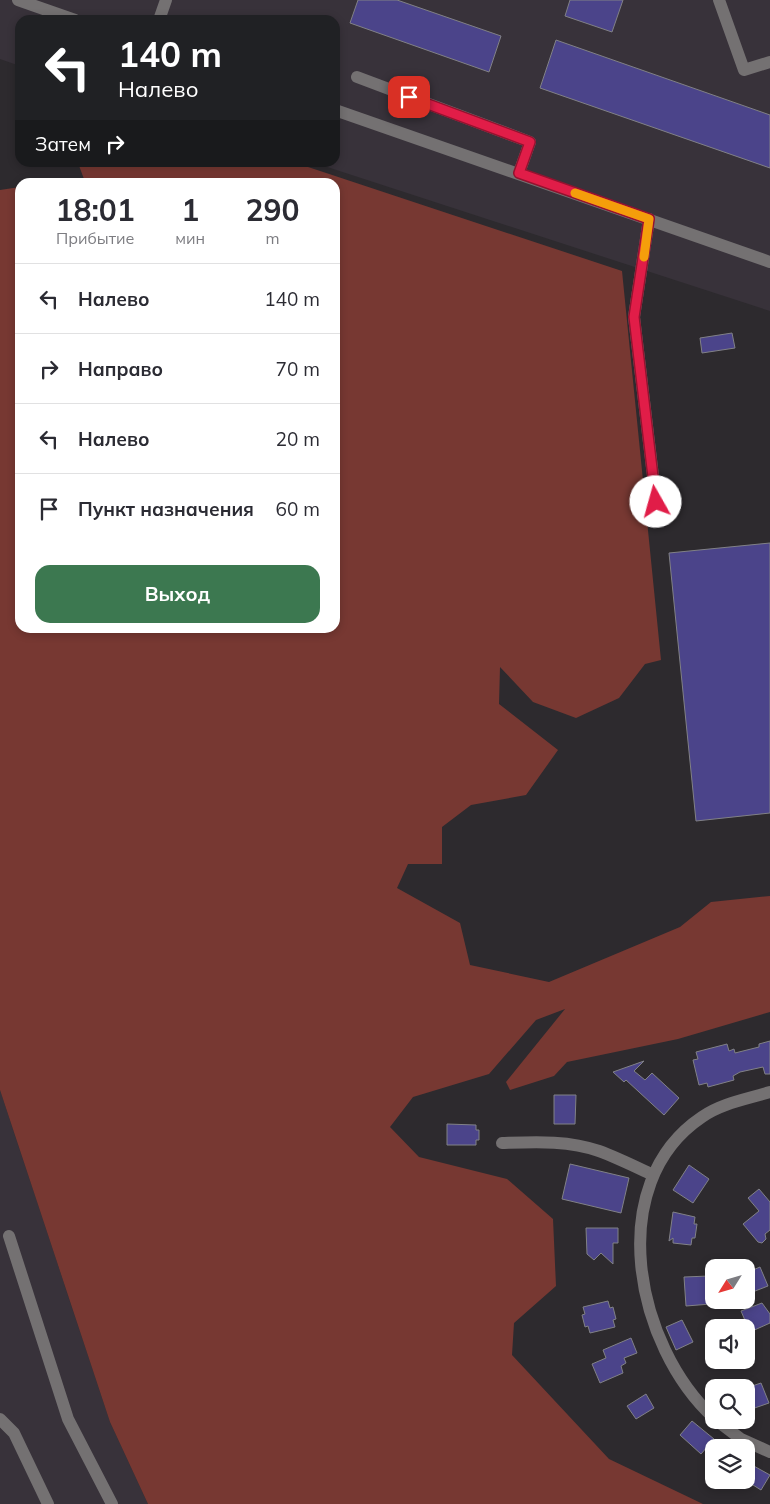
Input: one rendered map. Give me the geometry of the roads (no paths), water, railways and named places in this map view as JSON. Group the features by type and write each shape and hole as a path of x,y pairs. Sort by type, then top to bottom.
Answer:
{"street":[{"path":"18,0 61,15"},
{"path":"160,15 166,0"},
{"path":"719,0 744,70 770,62"},
{"path":"357,77 530,142 519,173"},
{"path":"340,112 770,262"},
{"path":"649,219 634,317 656,502"},
{"path":"705,1409 687,1391 668,1359 654,1326 643,1283 639,1254 644,1205 654,1175 666,1152 703,1116 725,1105 770,1092"},
{"path":"502,1143 546,1142 575,1145 598,1151 654,1175"},
{"path":"9,1236 68,1418 112,1504"},
{"path":"0,1419 14,1434 44,1502"},
{"path":"728,1429 741,1439 770,1452"}]}
